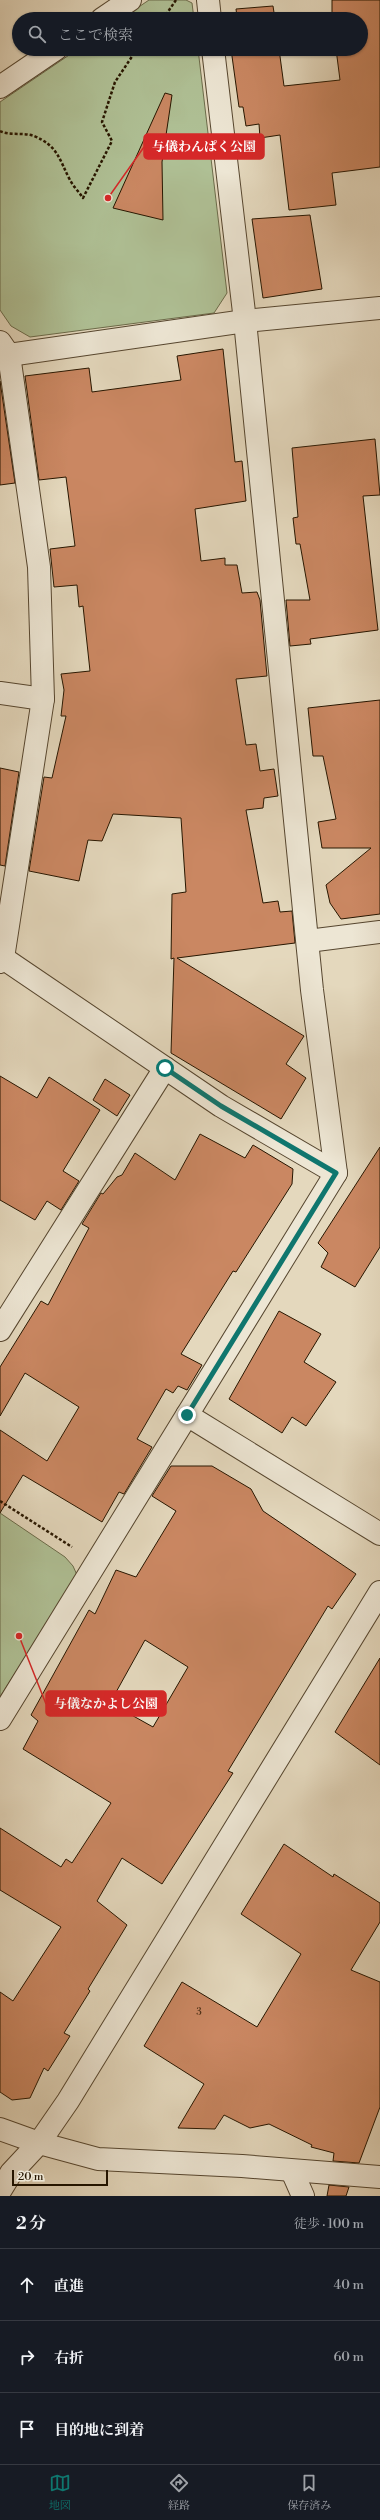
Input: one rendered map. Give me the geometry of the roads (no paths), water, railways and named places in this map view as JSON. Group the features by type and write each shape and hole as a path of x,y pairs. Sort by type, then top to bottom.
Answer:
{"street":[{"path":"112,12 130,0"},
{"path":"208,0 209,12"},
{"path":"0,86 45,56"},
{"path":"0,1719 336,1173 312,990 245,320 215,56"},
{"path":"336,1173 221,1106 1,960 43,699 39,567 4,348 245,320 380,308"},
{"path":"0,693 43,699"},
{"path":"308,941 380,932"},
{"path":"0,1330 165,1068"},
{"path":"187,1415 380,1534"},
{"path":"0,2190 11,2173 39,2143 68,2101 380,1592"},
{"path":"0,2129 39,2143 98,2159 242,2166 380,2177"},
{"path":"292,2171 303,2196"}],"place":[{"name":"与儀わんぱく公園","path":"108,198"},
{"name":"与儀なかよし公園","path":"19,1636"}]}
